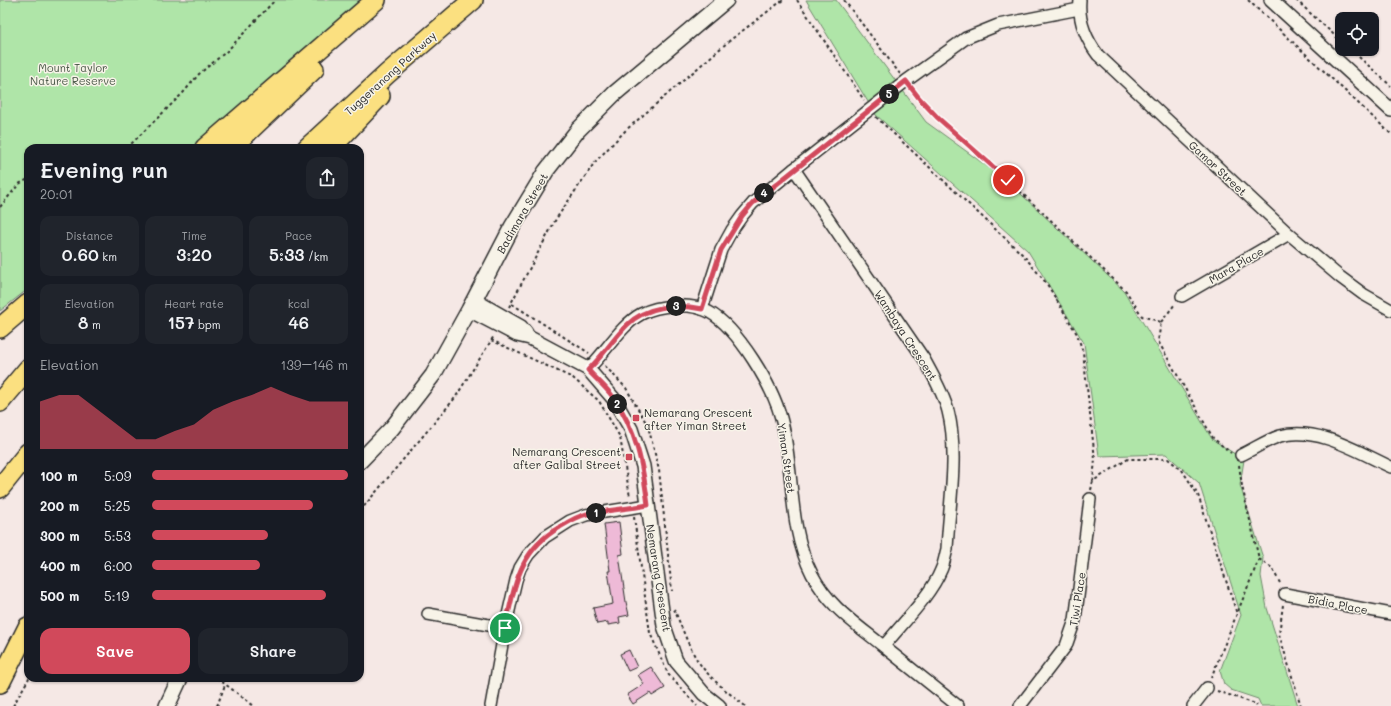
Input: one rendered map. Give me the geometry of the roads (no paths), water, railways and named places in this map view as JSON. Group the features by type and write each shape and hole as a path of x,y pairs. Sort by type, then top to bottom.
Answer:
{"highway":[{"path":"210,144 376,0"},
{"path":"235,144 317,66 391,0"},
{"name":"Tuggeranong Parkway","path":"311,144 387,74 473,0"},
{"path":"335,144 410,65 444,25"},
{"path":"0,328 24,307"},
{"path":"0,402 24,374"},
{"path":"0,488 24,458"},
{"path":"1,679 24,635"}],"main road":[{"name":"Badimara Street","path":"364,457 392,428 433,375 512,227 546,171 578,130 614,94 726,0"},
{"path":"167,706 178,682"}],"street":[{"path":"1271,0 1391,110"},
{"path":"702,309 721,250 732,230 753,203 794,169 906,81 966,38 998,25 1080,5"},
{"name":"Gamor Street","path":"1080,5 1083,29 1098,55 1289,234 1340,277 1363,294 1391,310"},
{"name":"Wambaya Crescent","path":"794,169 924,359 942,392 948,412 952,437 953,461 947,549 944,561 936,580 928,593 884,646"},
{"name":"Mara Place","path":"1182,296 1289,234"},
{"name":"Nemarang Crescent","path":"471,305 521,327 530,338 588,370 613,398 632,429 643,466 664,626 676,661 704,694 719,706"},
{"name":"Yiman Street","path":"588,370 626,326 640,315 657,308 667,306 702,309 721,321 741,344 759,369 778,405 785,436 798,534 802,550 811,572 822,591 836,607 958,706"},
{"path":"1241,455 1280,436 1311,434 1326,437 1391,467"},
{"name":"Tiwi Place","path":"1020,706 1066,646 1072,632 1078,606 1090,499"},
{"path":"491,706 505,628 516,580 520,568 528,555 545,537 570,521 586,514 648,505"},
{"name":"Bidia Place","path":"1285,594 1391,614"},
{"path":"428,614 505,628"},
{"path":"1193,706 1207,688"}],"place":[{"name":"Nemarang Crescent after Yiman Street","path":"636,418"},
{"name":"Nemarang Crescent after Galibal Street","path":"629,457"}],"park label":[{"name":"Mount Taylor Nature Reserve","path":"73,73"}]}
